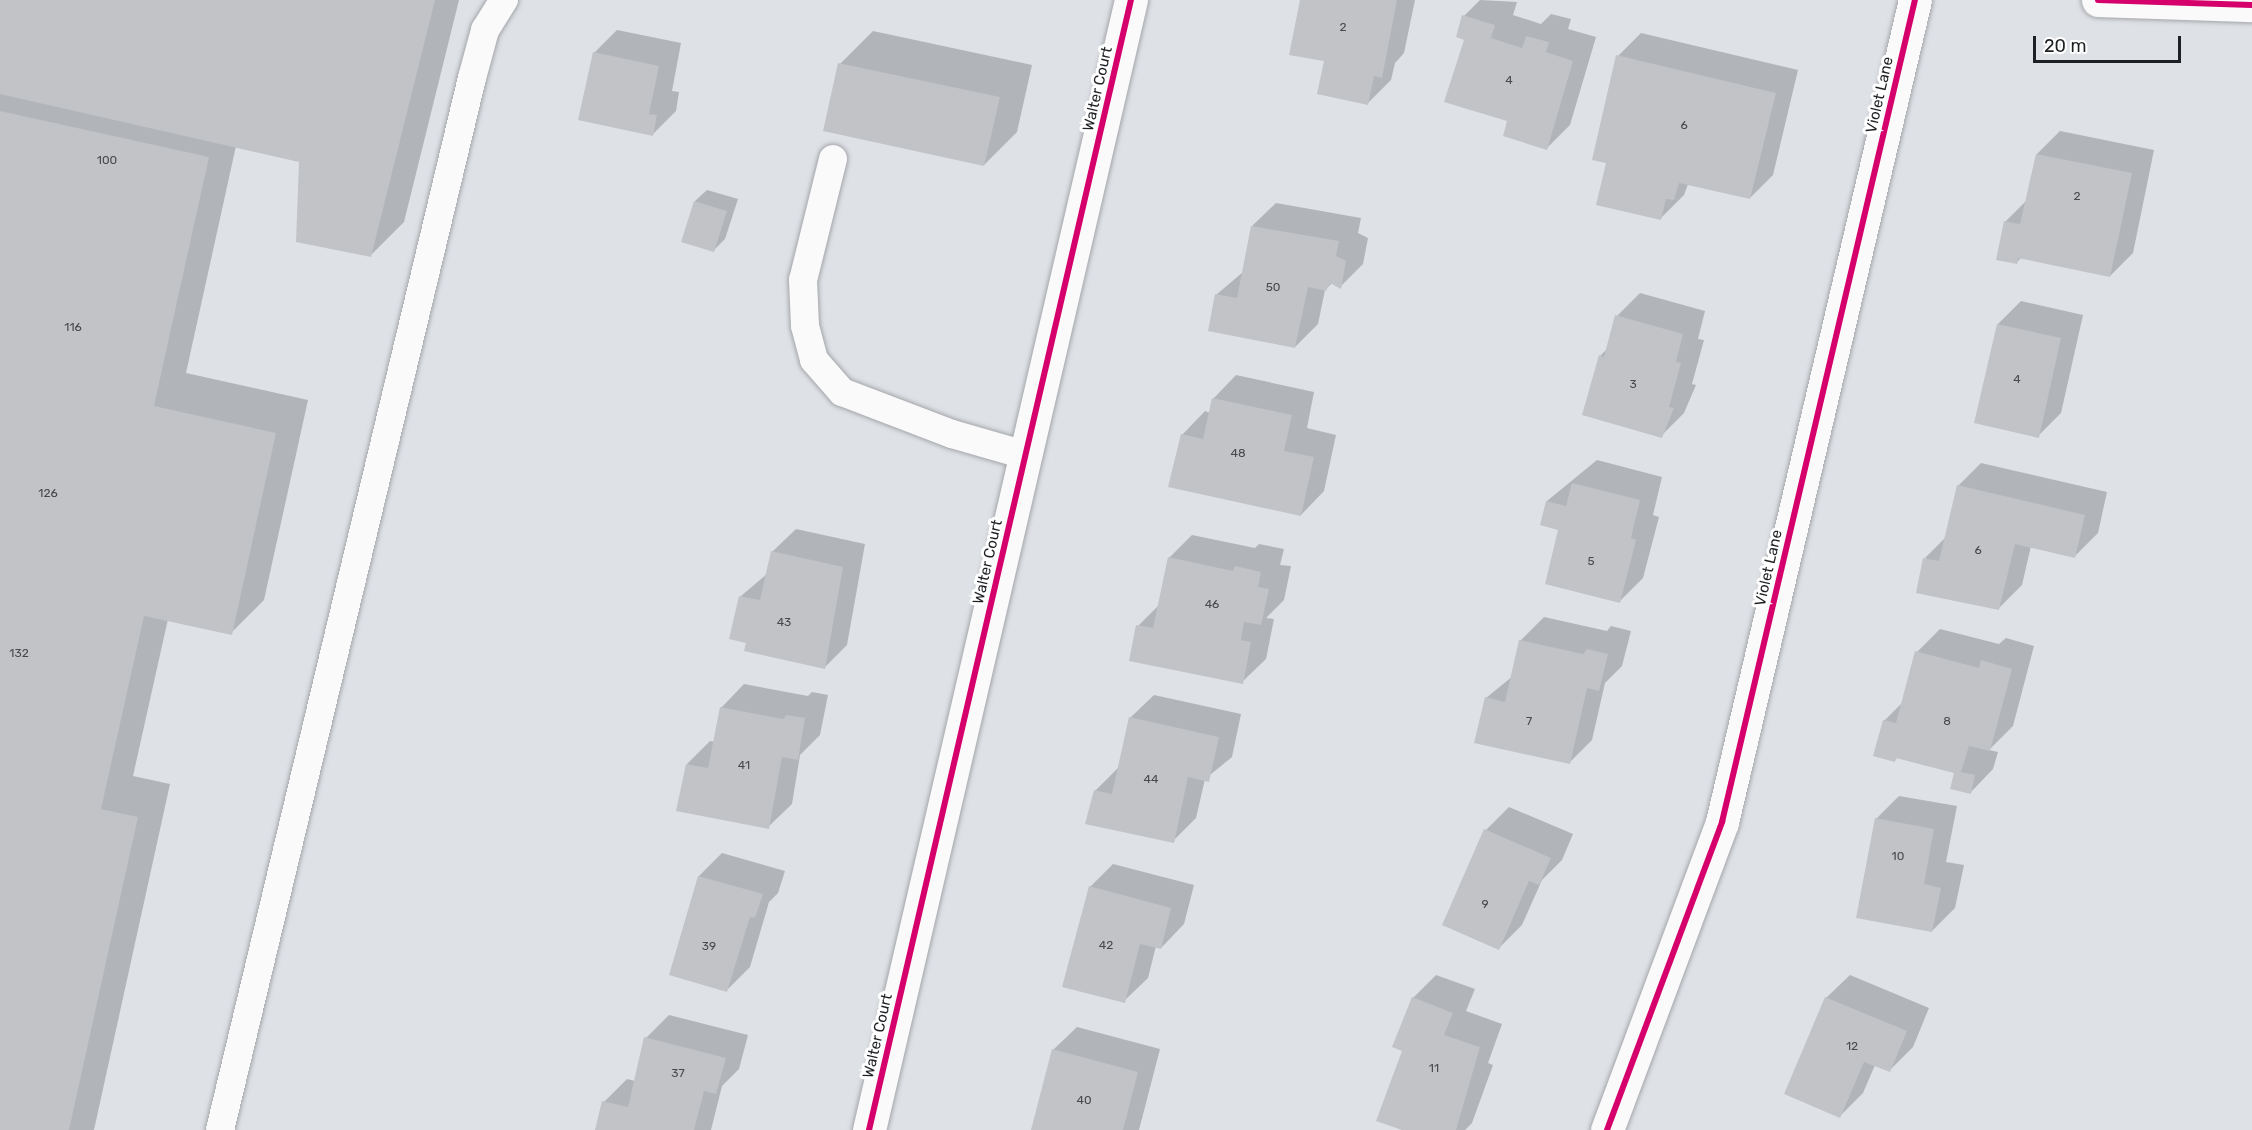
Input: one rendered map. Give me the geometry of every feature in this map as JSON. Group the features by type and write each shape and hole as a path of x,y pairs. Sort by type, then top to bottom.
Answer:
{"street":[{"name":"Walter Court","path":"869,1130 1131,0"},
{"name":"Violet Lane","path":"1607,1130 1722,822 1915,0"},
{"path":"2098,0 2252,5"}],"lane":[{"path":"220,1130 472,78 485,30 504,0"},
{"path":"833,159 803,280 805,326 814,360 842,392 952,434 1025,454"}],"building":[{"path":"0,0 435,0 371,257 296,242 299,162 0,94"},
{"path":"1300,0 1397,0 1382,78 1374,76 1368,105 1317,94 1324,61 1289,55"},
{"path":"1462,15 1495,25 1491,38 1522,48 1526,36 1549,42 1546,52 1573,61 1547,150 1503,136 1507,121 1444,102 1464,40 1456,37"},
{"path":"593,52 659,66 649,114 657,115 653,136 578,120"},
{"path":"1616,55 1776,93 1750,199 1679,183 1674,200 1666,199 1661,220 1596,205 1606,163 1592,160"},
{"path":"838,63 1000,97 984,166 823,131"},
{"path":"0,111 209,157 154,406 276,433 232,635 144,616 101,809 138,817 69,1130 0,1130"},
{"path":"2036,154 2132,173 2110,277 2018,258 2017,264 1996,260 2004,221 2020,224"},
{"path":"694,201 727,211 714,252 681,242"},
{"path":"1251,226 1339,241 1336,256 1346,261 1341,289 1330,283 1326,291 1308,287 1295,348 1208,331 1215,294 1237,298"},
{"path":"1615,315 1683,334 1676,362 1681,363 1669,407 1674,408 1662,438 1582,415 1599,355 1604,357"},
{"path":"1997,324 2061,338 2039,438 1974,423"},
{"path":"1212,398 1292,415 1284,451 1314,457 1301,516 1168,487 1181,434 1203,439"},
{"path":"1572,483 1640,500 1631,538 1636,540 1620,603 1545,584 1558,530 1540,525 1546,501 1566,506"},
{"path":"1957,485 2085,515 2075,558 2015,544 1999,610 1916,593 1923,558 1939,561"},
{"path":"771,551 843,567 825,669 744,651 746,643 729,639 739,596 760,600"},
{"path":"1168,557 1233,571 1235,566 1261,572 1258,587 1269,589 1261,625 1244,622 1241,640 1251,642 1243,684 1129,661 1136,625 1153,628"},
{"path":"1519,640 1583,654 1587,649 1608,654 1599,691 1587,688 1570,764 1474,743 1485,697 1505,702"},
{"path":"1915,651 1979,668 1981,660 2012,669 1990,751 1969,746 1961,772 1975,775 1971,794 1950,789 1954,773 1896,758 1895,762 1873,756 1883,720 1896,723"},
{"path":"720,707 783,719 787,715 805,718 798,760 782,757 769,829 676,811 686,764 708,768"},
{"path":"1129,717 1219,737 1209,782 1188,777 1174,843 1085,824 1094,790 1112,794"},
{"path":"1875,818 1934,829 1924,884 1941,888 1932,932 1856,918"},
{"path":"1484,829 1551,858 1539,885 1529,881 1499,950 1442,925"},
{"path":"698,876 763,894 755,918 750,917 727,992 669,975"},
{"path":"1089,886 1171,908 1161,949 1140,944 1125,1003 1062,987"},
{"path":"1412,997 1453,1013 1444,1035 1480,1047 1456,1130 1402,1130 1376,1121 1402,1051 1392,1047"},
{"path":"1825,997 1907,1031 1890,1072 1864,1062 1840,1118 1784,1094"},
{"path":"644,1037 726,1058 716,1094 704,1091 694,1130 595,1130 602,1101 628,1107"},
{"path":"1052,1049 1138,1072 1123,1130 1031,1130"}],"cycle path":[{"path":"869,1130 1131,0"},
{"path":"1607,1130 1722,822 1915,0"},
{"path":"2098,0 2252,5"}]}
